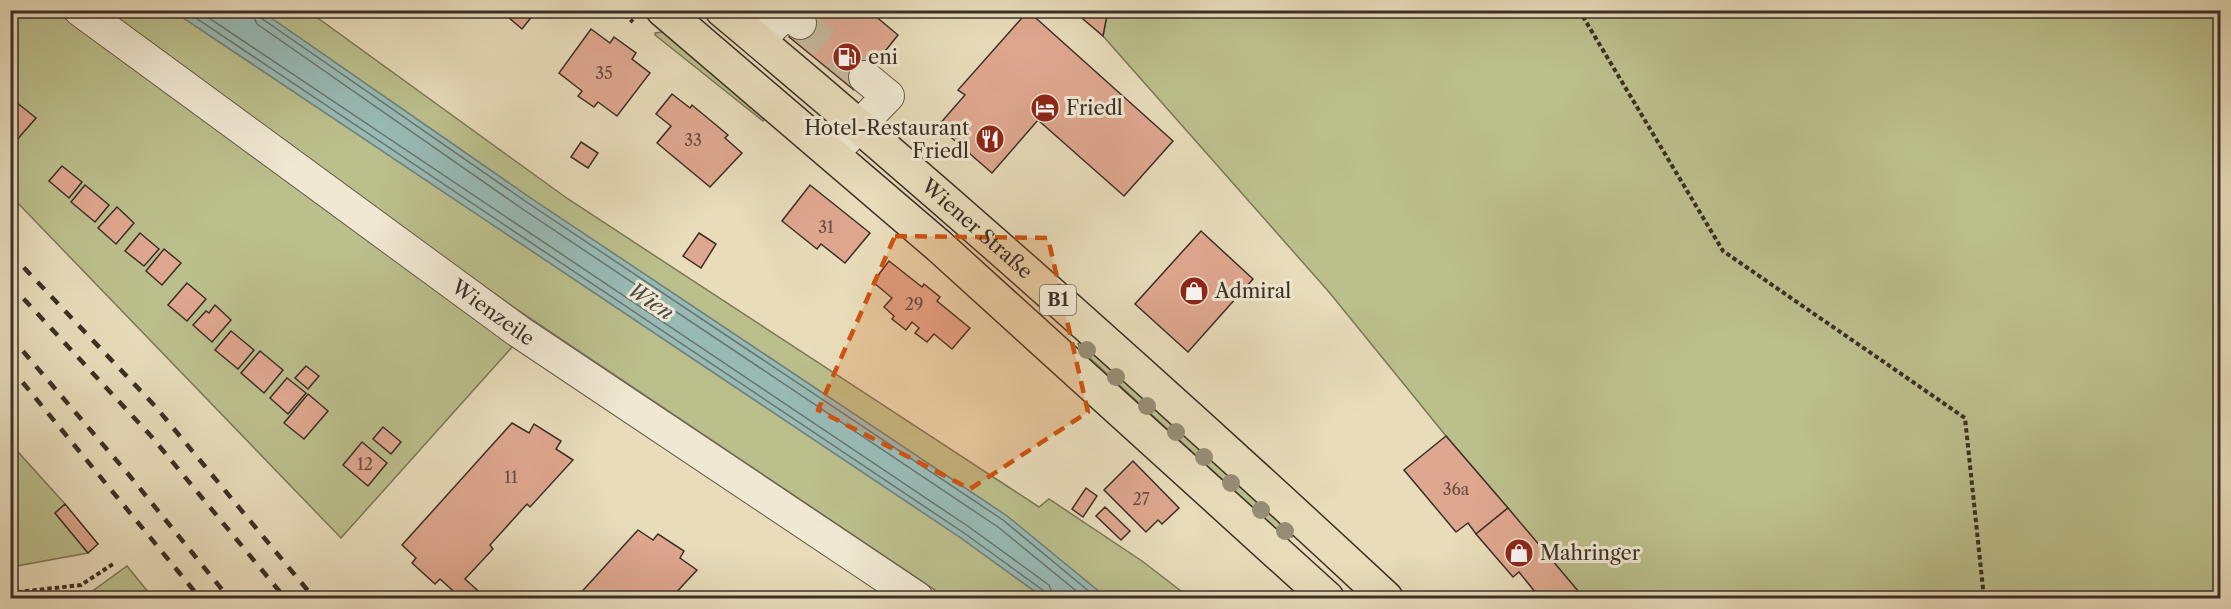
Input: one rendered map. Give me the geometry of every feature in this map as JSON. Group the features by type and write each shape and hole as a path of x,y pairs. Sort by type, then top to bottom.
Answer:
{"main road":[{"name":"Wiener Straße","path":"663,10 832,154 1079,371 1327,598"},
{"name":"Wiener Straße","path":"722,10 858,125 1070,311 1386,598"}],"street":[{"name":"Wienzeile","path":"80,10 518,331 917,598"},
{"path":"758,41 788,11 800,22"},
{"path":"832,154 888,96 865,77"}],"path":[{"path":"1579,10 1723,252 1965,418 1984,598"},
{"path":"10,593 81,585 113,564"}],"highlighted area":[{"path":"895,236 1048,238 1088,412 970,489 818,410"}],"green space":[{"path":"1108,10 2220,11 2220,598 1584,598 1446,436 1329,292 1103,36"},
{"path":"11,11 55,11 514,345 341,538 11,196"},
{"path":"105,11 173,11 961,538 1044,598 947,598 518,310 300,157"},
{"path":"261,11 308,11 568,199 1039,507 1049,499 1142,561 1190,598 1107,598 1007,516 532,199"},
{"path":"663,32 764,115 765,119 763,121 655,35 655,33"},
{"path":"1082,340 1293,533 1292,537 1285,537 1080,349 1078,344"},
{"path":"10,443 65,504 55,513 88,553 11,567"},
{"path":"127,566 153,598 56,598 91,592"}],"water":[{"name":"Wien","path":"173,11 261,11 532,199 1007,516 1107,598 1044,598 961,538"}],"building":[{"path":"500,10 537,10 522,29"},
{"name":"eni","path":"810,10 868,10 898,35 854,90 789,37"},
{"path":"1077,10 1108,10 1103,36 1076,13"},
{"name":"Friedl","path":"1028,11 1173,141 1124,196 1038,120 992,173 938,126 965,95 958,90"},
{"path":"591,29 610,43 614,37 636,53 632,59 650,73 617,116 598,102 594,107 578,96 582,91 559,73"},
{"path":"672,94 690,108 692,105 728,135 725,138 742,153 710,187 657,143 671,126 656,114"},
{"path":"11,98 36,118 15,142 10,138"},
{"path":"581,142 598,153 588,168 571,157"},
{"path":"62,166 82,182 69,198 49,181"},
{"path":"85,185 109,205 95,222 71,202"},
{"path":"810,185 870,233 845,263 821,244 817,249 782,221"},
{"path":"117,207 134,223 116,244 98,228"},
{"name":"Admiral","path":"1201,231 1253,279 1188,352 1135,304"},
{"path":"140,233 159,249 144,266 125,251"},
{"path":"699,233 716,244 701,268 683,256"},
{"path":"164,249 181,263 162,285 146,271"},
{"path":"889,261 922,287 924,284 940,297 937,301 970,328 952,349 934,334 927,342 915,333 919,328 912,322 906,330 892,319 894,316 884,307 892,298 873,282"},
{"path":"187,283 206,299 187,321 168,305"},
{"path":"215,305 231,320 212,342 193,325 206,311 209,313"},
{"path":"231,331 254,350 238,369 215,350"},
{"path":"260,351 283,370 264,393 241,373"},
{"path":"306,366 319,376 308,389 295,378"},
{"path":"287,378 306,393 288,414 270,398"},
{"path":"308,394 328,411 304,439 284,423"},
{"path":"512,423 529,433 534,424 561,441 556,449 573,460 530,507 527,504 490,545 493,549 465,579 486,598 461,598 440,579 435,584 412,563 416,558 402,545"},
{"path":"383,427 401,442 391,454 373,439"},
{"path":"1446,436 1508,508 1476,534 1468,523 1456,532 1404,470"},
{"path":"362,442 387,463 368,486 343,465"},
{"path":"1133,461 1179,508 1162,524 1158,520 1146,532 1104,490"},
{"path":"1086,488 1097,496 1083,517 1072,509"},
{"path":"65,504 98,544 88,553 55,513"},
{"path":"1105,507 1130,531 1121,540 1096,516"},
{"name":"Mahringer","path":"1508,508 1584,598 1540,598 1519,572 1513,577 1476,534"},
{"path":"638,530 653,540 658,534 684,551 680,558 697,570 671,598 576,598"}],"tunnel":[{"path":"800,23 865,77"}],"railway":[{"path":"10,253 155,406 314,598"},
{"path":"10,284 151,436 285,598"},
{"path":"10,336 129,475 229,598"},
{"path":"10,367 200,598"}],"place":[{"name":"eni","path":"847,57"},
{"name":"Friedl","path":"1045,108"},
{"name":"Hotel-Restaurant Friedl","path":"990,139"},
{"name":"Admiral","path":"1194,291"},
{"name":"Mahringer","path":"1519,553"}]}
